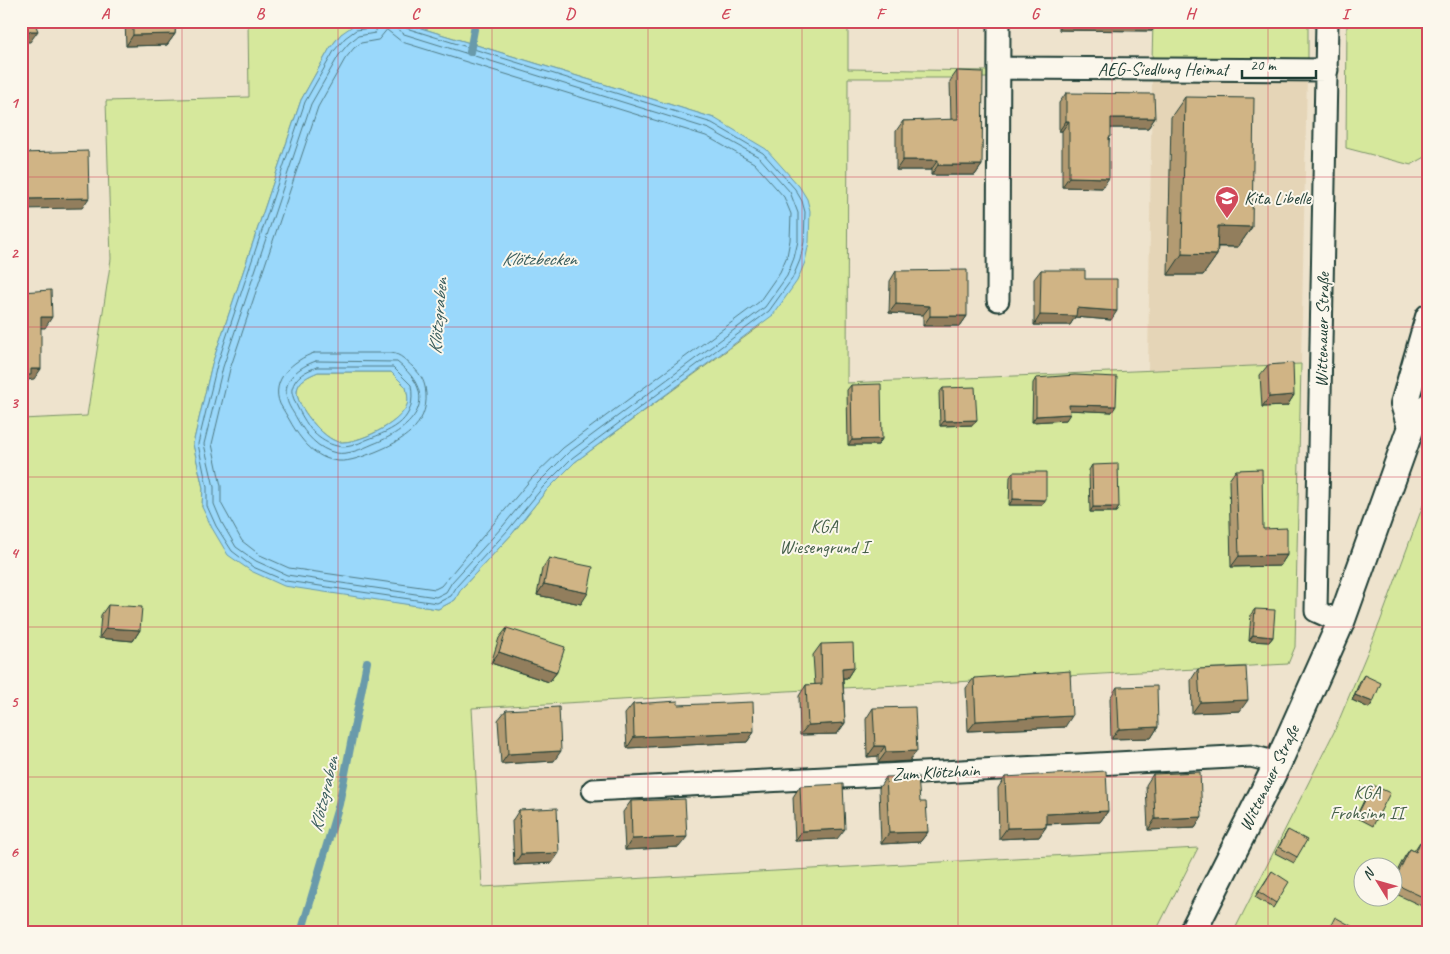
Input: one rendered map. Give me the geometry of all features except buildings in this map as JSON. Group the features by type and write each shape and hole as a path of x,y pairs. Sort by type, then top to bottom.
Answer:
{"street":[{"path":"998,300 999,21"},
{"name":"Wittenauer Straße","path":"1327,21 1316,611 1341,622"},
{"name":"AEG-Siedlung Heimat","path":"999,68 1327,70"},
{"path":"1411,427 1404,404 1429,317"},
{"name":"Wittenauer Straße","path":"1192,933 1278,763 1341,622 1411,427 1429,406"},
{"name":"Zum Klötzhain","path":"593,790 1250,756 1278,763"}],"shaded area":[{"name":"Kita Libelle","path":"1152,75 1307,75 1301,364 1148,370"}],"green space":[{"name":"KGA Wiesengrund I","path":"248,21 398,21 848,21 848,69 991,71 991,78 848,78 847,383 1301,364 1295,647 1288,664 472,708 482,887 1198,848 1155,933 27,933 21,826 21,419 87,416 111,259 106,101 249,97","holes":["398,21 714,118 760,326 575,462 546,491 512,534 461,589 455,600 438,609 351,595 202,507 203,488 193,444 212,364 301,100 330,48 341,34 375,23"]},
{"path":"1153,21 1308,21 1308,61 1152,60"},
{"path":"1347,21 1429,21 1429,155 1411,165 1346,148"},
{"path":"318,372 391,372 406,387 407,406 403,413 377,432 347,442 333,440 319,429 305,413 298,397 299,384 304,379"},
{"name":"KGA Frohsinn II","path":"1429,489 1429,933 1233,933 1334,732 1380,622"}],"water":[{"name":"Klötzbecken","path":"398,21 714,118 766,149 799,186 807,199 810,211 809,242 805,262 797,281 773,315 575,462 546,491 512,534 461,589 455,600 438,609 284,586 251,571 228,555 202,507 203,488 193,444 212,364 301,100 330,48 341,34 354,25","holes":["318,372 391,372 406,387 407,405 403,412 387,426 357,440 339,442 326,435 305,413 298,397 299,384 304,379"]}],"waterway":[{"name":"Klötzgraben","path":"470,52 475,24"},
{"name":"Klötzgraben","path":"301,933 339,804 367,662"}],"place":[{"name":"Kita Libelle","path":"1227,219"}]}
